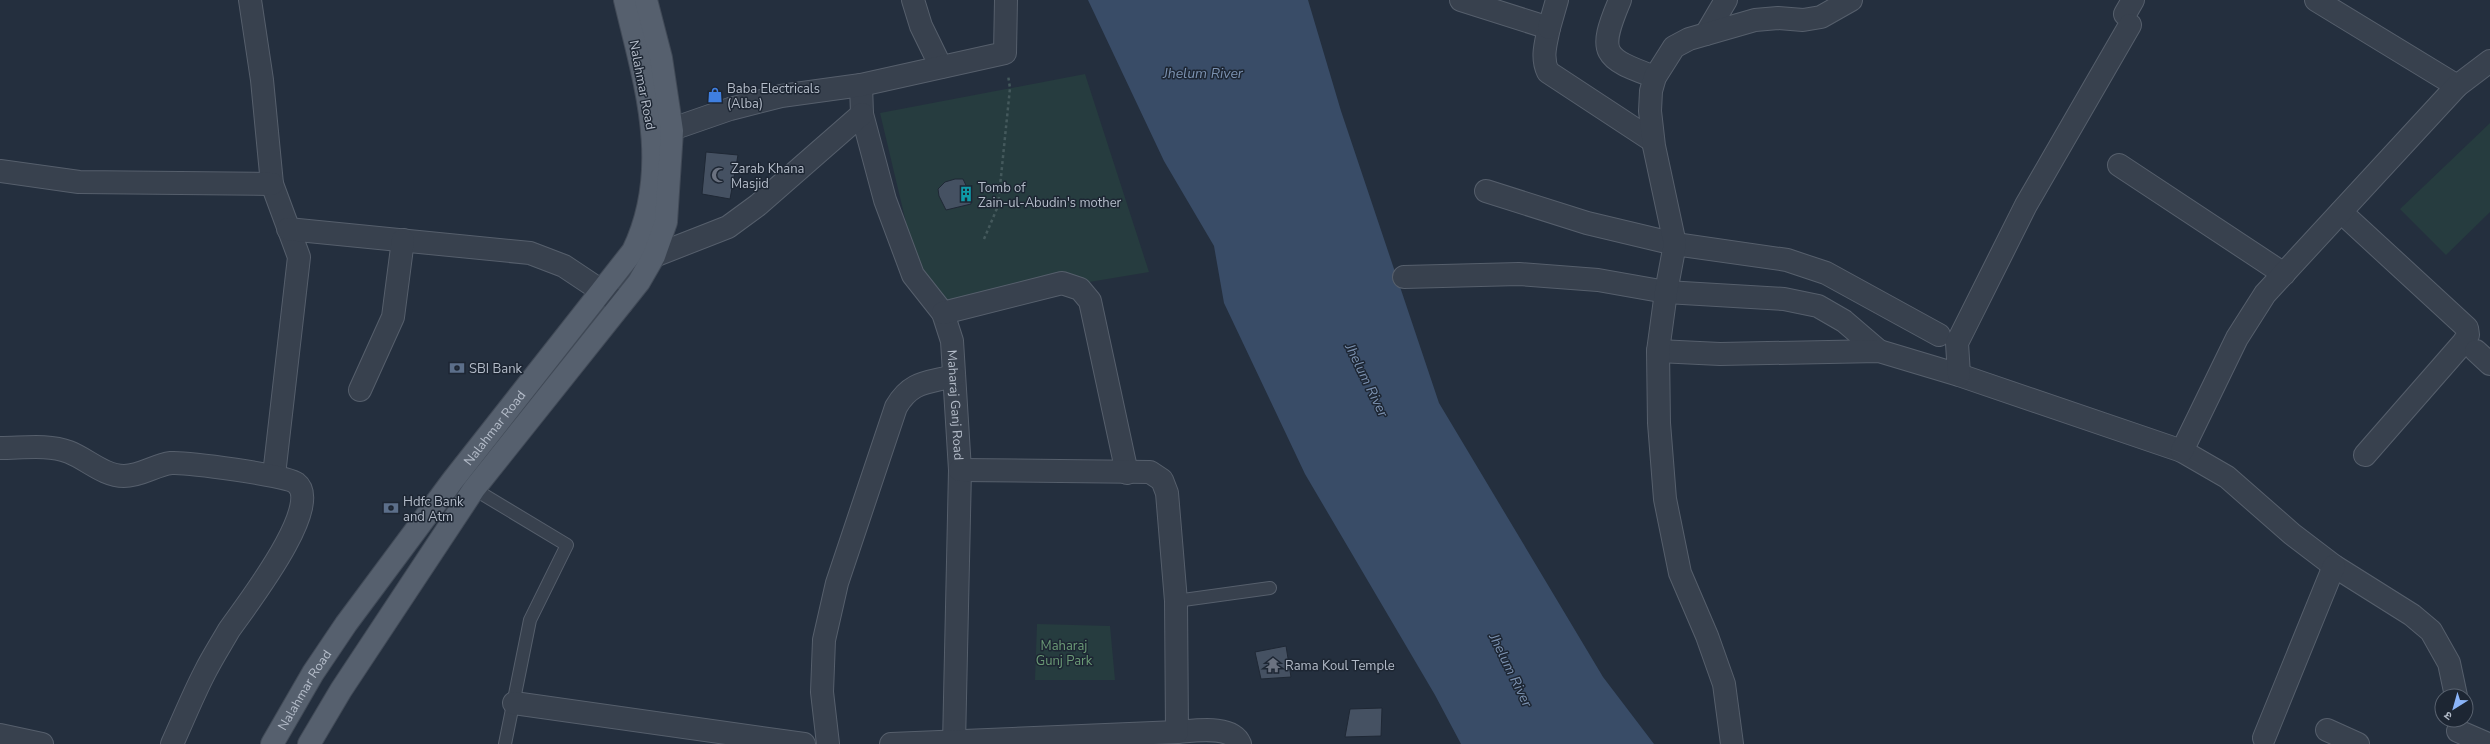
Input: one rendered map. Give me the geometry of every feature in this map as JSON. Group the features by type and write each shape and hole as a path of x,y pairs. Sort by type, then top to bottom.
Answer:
{"main road":[{"name":"Nalahmar Road","path":"309,744 340,690 474,489 639,282 654,256 666,222 662,133 649,106 625,0"},
{"path":"646,0 661,58 662,133"},
{"name":"Nalahmar Road","path":"272,744 313,673 346,624 453,480 633,251 644,228 652,193 662,133"}],"street":[{"path":"250,0 262,80 272,184 299,257 274,475"},
{"path":"913,0 922,26 941,67"},
{"path":"662,133 730,110 781,96 861,85 1005,53 1006,0"},
{"path":"1461,0 1549,28"},
{"path":"1557,0 1544,52 1544,63 1548,72 1653,141"},
{"path":"1620,0 1609,30 1607,48 1614,60 1622,65 1655,77"},
{"path":"1706,34 1726,0"},
{"path":"1732,744 1724,684 1707,636 1680,573 1665,499 1659,423 1658,351 1666,292 1675,244 1653,141 1650,110 1651,91 1655,77 1674,47 1689,39 1754,20 1778,18 1803,20 1821,17 1851,0"},
{"path":"2316,0 2458,86"},
{"path":"1959,375 1957,343 2026,205 2129,13"},
{"path":"2182,451 2236,338 2265,294 2458,86 2490,62"},
{"name":"Maharaj Ganj Road","path":"861,85 862,114 885,200 913,275 943,314 952,341 960,470 954,742"},
{"path":"654,256 728,227 758,205 862,114"},
{"path":"2120,165 2284,274"},
{"path":"0,171 79,182 272,184"},
{"path":"1486,191 1587,223 1675,244 1787,260 1826,273 1939,335"},
{"path":"2341,212 2467,328 2468,335 2463,343 2366,455"},
{"path":"288,229 530,253 564,266 621,304"},
{"path":"360,390 393,317 403,240"},
{"path":"1404,277 1519,274 1598,280 1666,292 1784,298 1818,306 1844,322 1879,351"},
{"path":"943,314 1062,283 1080,289 1090,301 1127,473"},
{"path":"1658,351 1720,354 1879,351 1959,375 2182,451 2227,477 2292,534 2334,566 2412,615 2432,631 2449,663 2454,688"},
{"path":"828,744 822,692 824,640 837,583 890,425 904,394 918,385 954,376"},
{"path":"0,448 57,448 70,452 106,471 123,476 171,464 274,475 296,482 301,489 303,498 296,521 279,558 229,631 205,673 172,744"},
{"path":"960,470 1127,473 1150,472 1162,480 1167,493 1176,602 1177,732"},
{"path":"2264,738 2334,566"},
{"path":"514,703 804,744"},
{"path":"2327,730 2358,744"},
{"path":"891,744 1073,735 1146,735 1211,731 1228,733 1240,744"},
{"path":"2458,732 2488,744"},
{"path":"0,735 42,744"}],"lane":[{"path":"474,489 567,545 530,620 505,744"},
{"path":"1176,602 1270,588"}],"path":[{"path":"984,239 998,206 1004,157 1010,88 1005,53"}],"green space":[{"path":"1085,74 1149,272 1089,282 1062,278 943,307 918,273 880,113"},
{"path":"2490,123 2490,212 2446,255 2400,209"},
{"name":"Maharaj Gunj Park","path":"1037,624 1110,626 1115,680 1035,680"}],"water":[{"name":"Jhelum River","path":"1088,0 1308,0 1341,111 1439,403 1603,677 1654,744 1461,744 1435,695 1305,474 1224,303 1214,246 1164,161"}],"building":[{"name":"Zarab Khana Masjid","path":"706,152 738,155 730,199 702,194"},
{"path":"955,179 963,179 971,196 971,204 946,210 939,196 938,189 945,182"},
{"name":"Rama Koul Temple","path":"1286,646 1291,677 1261,679 1255,652"},
{"path":"1382,708 1381,736 1345,737 1350,709"}],"place":[{"name":"Baba Electricals (Alba)","path":"715,95"},
{"name":"Zarab Khana Masjid","path":"719,175"},
{"name":"Tomb of Zain-ul-Abudin's mother","path":"966,194"},
{"name":"SBI Bank","path":"457,368"},
{"name":"Hdfc Bank and Atm","path":"391,508"},
{"name":"Rama Koul Temple","path":"1273,665"}]}
